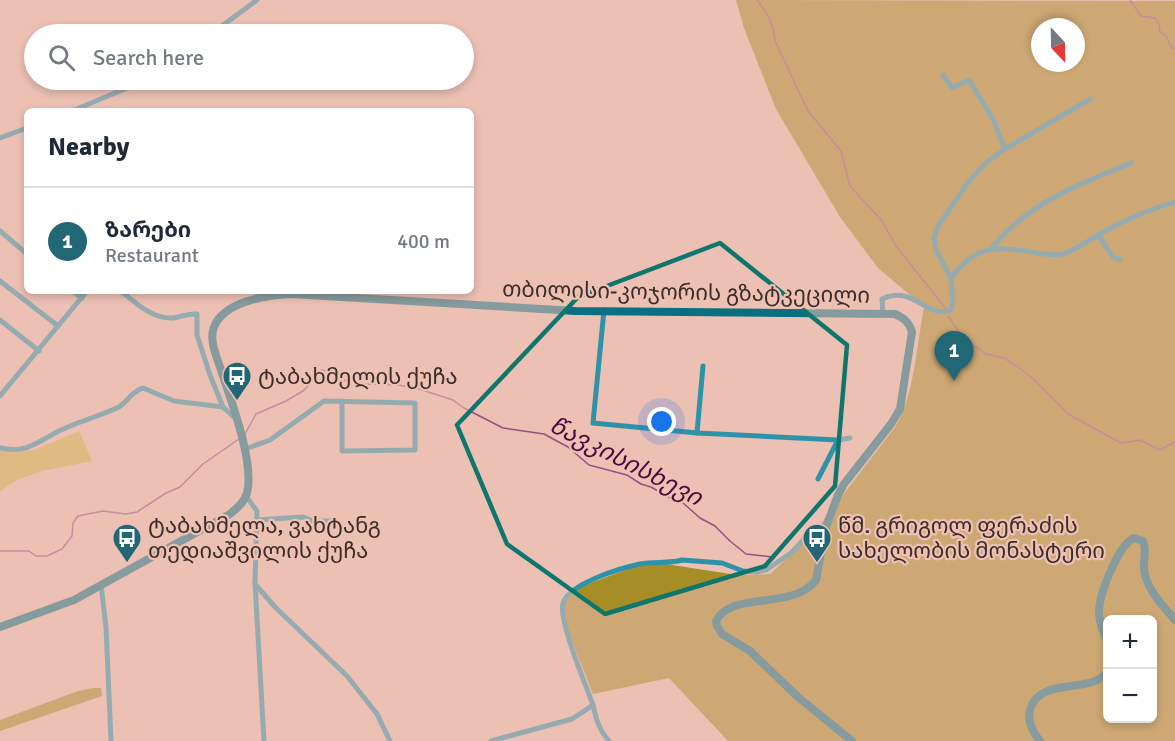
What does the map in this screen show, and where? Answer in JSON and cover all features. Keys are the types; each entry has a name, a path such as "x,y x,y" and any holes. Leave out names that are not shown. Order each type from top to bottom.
{"main road":[{"name":"თბილისი-კოჯორის გზატკეცილი","path":"246,496 248,476 243,441 212,335 214,327 224,314 252,299 269,295 291,294 575,311 883,314"},
{"path":"852,741 798,697 750,651 722,634 716,621 729,609 790,597 811,587 819,568 832,507 844,484 896,417 903,401 911,330 908,322 902,317 883,314"},
{"path":"0,627 74,600 230,514 239,507 246,496"},
{"path":"1103,631 1100,621 1100,602 1116,560 1124,545 1134,538 1143,541 1145,545 1144,567 1149,585 1175,620"},
{"path":"1040,741 1033,731 1029,718 1032,704 1037,698 1053,690 1099,680 1103,676"}],"street":[{"path":"225,24 257,0"},
{"path":"943,75 952,88 969,80 993,119 1005,149"},
{"path":"79,108 122,90"},
{"path":"883,314 882,299 892,295 912,297 923,306 935,311 951,310 953,301 951,278 936,250 934,238 938,226 969,181 988,161 1090,99"},
{"path":"0,138 24,129"},
{"path":"991,249 1004,233 1036,209 1076,184 1131,163"},
{"path":"951,278 970,258 991,249 998,247 1056,255 1066,253 1151,209 1175,202"},
{"path":"0,231 24,251"},
{"path":"1098,235 1113,257 1120,260"},
{"path":"0,291 2,283 58,326"},
{"path":"76,294 82,298"},
{"path":"0,396 85,294"},
{"path":"125,294 151,314 171,318 191,313 197,314 197,335 200,348 223,407 237,419"},
{"path":"604,310 593,423 697,433 838,440 850,438"},
{"path":"0,320 39,351"},
{"path":"697,433 703,366"},
{"path":"0,448 17,450 34,446 61,430 119,407 133,392 143,388 174,401 223,407"},
{"path":"243,441 270,440 324,401 342,401 415,403 415,450 342,451 342,401"},
{"path":"818,479 838,440"},
{"path":"246,496 256,511 255,583 264,741"},
{"path":"256,520 303,517 313,521 332,521"},
{"path":"609,741 601,731 563,613 563,602 577,587 638,564 658,561 722,563 743,571 766,570 791,553 805,538 826,527"},
{"path":"255,583 256,588 347,676 377,714 390,741"},
{"path":"101,585 106,627 111,741"},
{"path":"491,741 572,719 593,705"}],"highlighted area":[{"path":"720,243 847,345 835,486 765,566 605,614 507,544 457,425 578,297"}],"shaded area":[{"path":"736,0 1175,1 1175,741 728,741 669,678 593,694 568,631 564,613 565,602 577,588 639,565 659,563 737,575 770,574 813,534 895,427 907,401 924,307 878,268 840,217 776,109 744,28"},
{"path":"79,431 92,461 42,471 17,480 0,491 0,451 34,450"},
{"path":"101,688 102,696 0,731 0,720 78,691"}],"waterway":[{"path":"757,0 769,19 775,41 808,111 841,151 850,186 882,221 896,246 946,309"},
{"path":"1130,0 1141,16 1155,18 1160,32 1167,37 1171,47 1175,49"},
{"path":"948,316 964,339 986,354 1004,358 1017,366 1068,414 1121,443 1140,440 1160,450 1175,442"},
{"name":"წავკისისხევი","path":"245,434 256,414 303,391 309,385 314,373 322,370 337,375 342,380 416,388 453,400 503,428 544,434 568,447 589,465 627,475 641,484 682,502 700,518 715,526 746,554 773,557"},
{"name":"წავკისისხევი","path":"0,551 29,551 36,556 47,556 62,549 72,536 73,523 78,516 103,511 126,514 137,512 166,493 180,487 203,464 239,439"}],"place":[{"name":"ზარები","path":"954,381"},
{"name":"ტაბახმელის ქუჩა","path":"237,402"},
{"name":"ტაბახმელა, ვახტანგ თედიაშვილის ქუჩა","path":"127,564"},
{"name":"წმ. გრიგოლ ფერაძის სახელობის მონასტერი","path":"817,564"}]}
